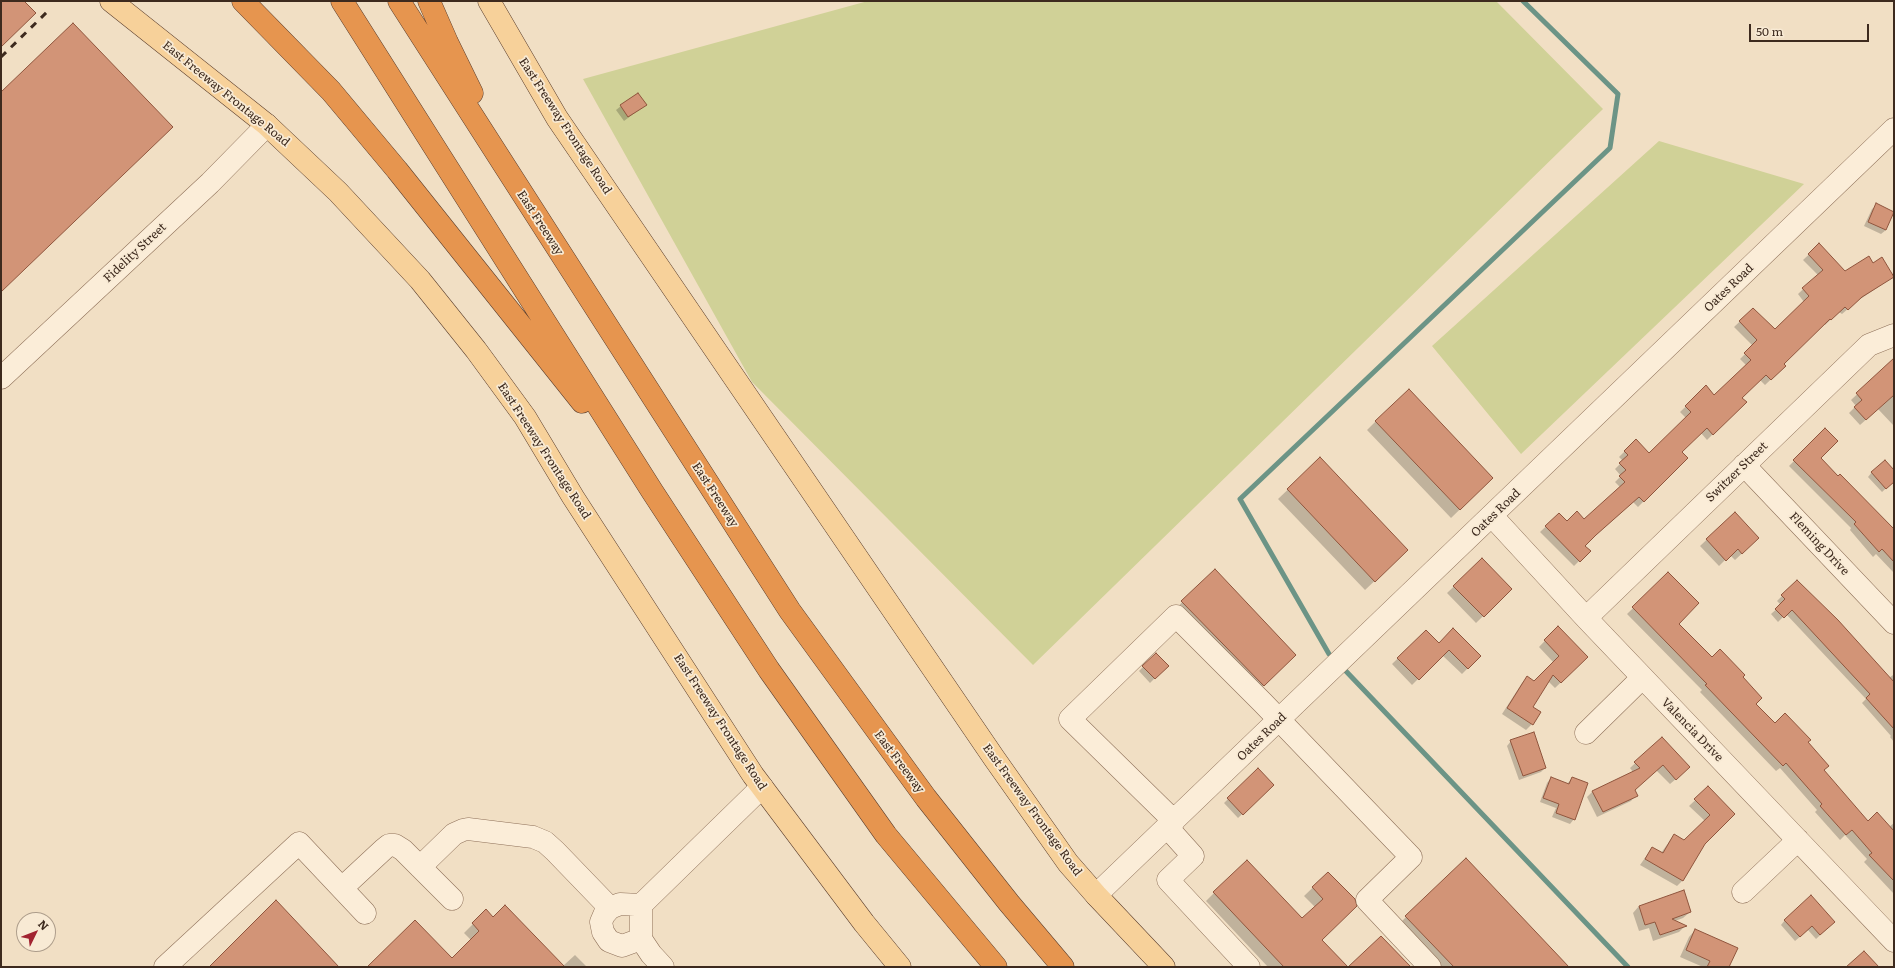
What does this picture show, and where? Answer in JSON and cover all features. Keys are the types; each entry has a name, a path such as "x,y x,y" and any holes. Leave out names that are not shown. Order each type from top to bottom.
{"highway":[{"path":"242,1 331,91 362,128 652,491"},
{"path":"342,1 652,491 769,670 886,835 976,967"},
{"name":"East Freeway","path":"399,1 759,564 803,629 926,798 1009,903 1061,963"},
{"path":"430,1 447,42 500,147 567,264"},
{"path":"886,835 996,967"}],"main road":[{"name":"East Freeway Frontage Road","path":"111,1 267,125 338,192 420,280 476,350 525,417 573,497 762,787 864,923 900,967"},
{"name":"East Freeway Frontage Road","path":"490,1 557,118 741,390 994,758 1068,863 1164,967"}],"street":[{"name":"Fidelity Street","path":"1,378 210,183 267,125"},
{"name":"Oates Road","path":"1096,895 1894,129"},
{"name":"Switzer Street","path":"1586,618 1869,345 1894,335"},
{"name":"Fleming Drive","path":"1744,465 1894,623"},
{"name":"Valencia Drive","path":"1492,516 1642,678 1894,941"},
{"path":"1249,967 1168,880 1192,856 1170,824 1070,719 1176,616 1280,720 1411,858 1367,900 1430,967"},
{"path":"1586,732 1642,678"},
{"path":"663,967 651,954 641,939 641,905 762,787"},
{"path":"420,867 454,834 463,830 468,829 533,837 545,842 610,908"},
{"path":"1743,892 1798,840"},
{"path":"165,967 299,843 365,913"},
{"path":"342,888 389,845 395,845 403,850 452,899"},
{"path":"641,905 620,904 610,908 604,915 601,922 603,932 608,941 622,946 641,939"}],"green space":[{"path":"868,1 1496,1 1603,109 1033,665 752,382 583,79"},
{"path":"1659,141 1804,184 1521,454 1432,346"}],"building":[{"path":"1,1 24,1 36,13 1,47"},
{"path":"73,23 173,127 1,292 1,92"},
{"path":"638,93 647,105 628,117 620,105"},
{"path":"1876,203 1894,212 1886,230 1868,222"},
{"path":"1819,243 1845,271 1869,256 1873,263 1882,257 1894,277 1862,297 1848,310 1845,307 1831,320 1830,319 1784,364 1786,366 1771,380 1766,375 1742,398 1747,402 1713,435 1707,428 1682,452 1688,458 1644,502 1639,497 1585,546 1591,551 1580,562 1545,526 1559,513 1567,521 1577,511 1584,519 1625,482 1619,476 1626,470 1619,463 1628,455 1624,451 1636,439 1649,453 1691,412 1685,406 1706,385 1714,395 1751,360 1744,353 1757,340 1739,321 1753,308 1775,329 1809,296 1802,288 1823,270 1808,254"},
{"path":"1894,358 1894,395 1866,420 1854,407 1862,400 1856,393"},
{"path":"1409,389 1493,478 1460,510 1375,421"},
{"path":"1825,428 1838,441 1821,458 1838,476 1840,474 1894,529 1894,562 1882,549 1879,552 1854,524 1856,522 1793,460"},
{"path":"1320,457 1408,550 1375,582 1287,489"},
{"path":"1885,460 1894,470 1894,482 1886,489 1871,472"},
{"path":"1735,512 1759,538 1742,554 1738,549 1726,561 1706,539"},
{"path":"1482,558 1512,589 1484,617 1453,586"},
{"path":"1215,569 1296,655 1264,686 1181,601"},
{"path":"1668,572 1699,603 1679,624 1712,657 1720,649 1745,675 1743,677 1762,698 1756,704 1775,723 1785,713 1811,740 1808,742 1829,766 1824,770 1868,821 1877,812 1894,831 1894,881 1869,855 1872,853 1852,830 1846,835 1820,806 1822,804 1786,763 1783,766 1705,685 1707,684 1632,607"},
{"path":"1797,580 1838,620 1894,682 1894,729 1866,698 1870,694 1792,610 1784,618 1775,609 1785,599 1781,595"},
{"path":"1558,626 1588,657 1561,683 1553,675 1533,707 1541,712 1533,725 1507,708 1527,676 1534,681 1559,656 1544,640"},
{"path":"1453,628 1481,656 1468,669 1449,650 1419,680 1397,658 1426,630 1439,643"},
{"path":"1156,653 1169,666 1155,679 1142,666"},
{"path":"1534,732 1546,768 1523,776 1510,740"},
{"path":"1662,737 1690,767 1676,780 1663,765 1635,790 1638,796 1603,812 1592,791 1640,768 1634,762"},
{"path":"1258,768 1274,785 1243,815 1227,798"},
{"path":"1551,777 1569,784 1572,777 1588,783 1575,820 1556,813 1559,804 1543,798"},
{"path":"1708,786 1735,814 1705,844 1683,881 1645,859 1652,847 1663,853 1674,834 1684,840 1710,815 1694,799"},
{"path":"1466,858 1569,967 1454,967 1405,916"},
{"path":"1247,860 1302,918 1323,899 1312,887 1328,872 1355,899 1357,906 1322,940 1348,967 1284,967 1213,892"},
{"path":"1684,890 1691,912 1672,919 1687,926 1660,935 1655,922 1645,925 1639,906"},
{"path":"1811,895 1835,922 1820,935 1812,926 1800,937 1784,920"},
{"path":"276,900 339,967 209,967"},
{"path":"505,905 565,967 367,967 415,920 452,958 479,931 472,923 486,909 493,917"},
{"path":"1695,929 1738,948 1729,967 1707,967 1710,961 1686,950"},
{"path":"1381,936 1411,967 1348,967"},
{"path":"1864,951 1879,967 1846,967"}],"waterway":[{"path":"1335,660 1329,654 1240,499 1610,148 1618,94 1523,1"},
{"path":"1342,667 1628,967"}],"railway":[{"path":"1,57 47,12"}]}
